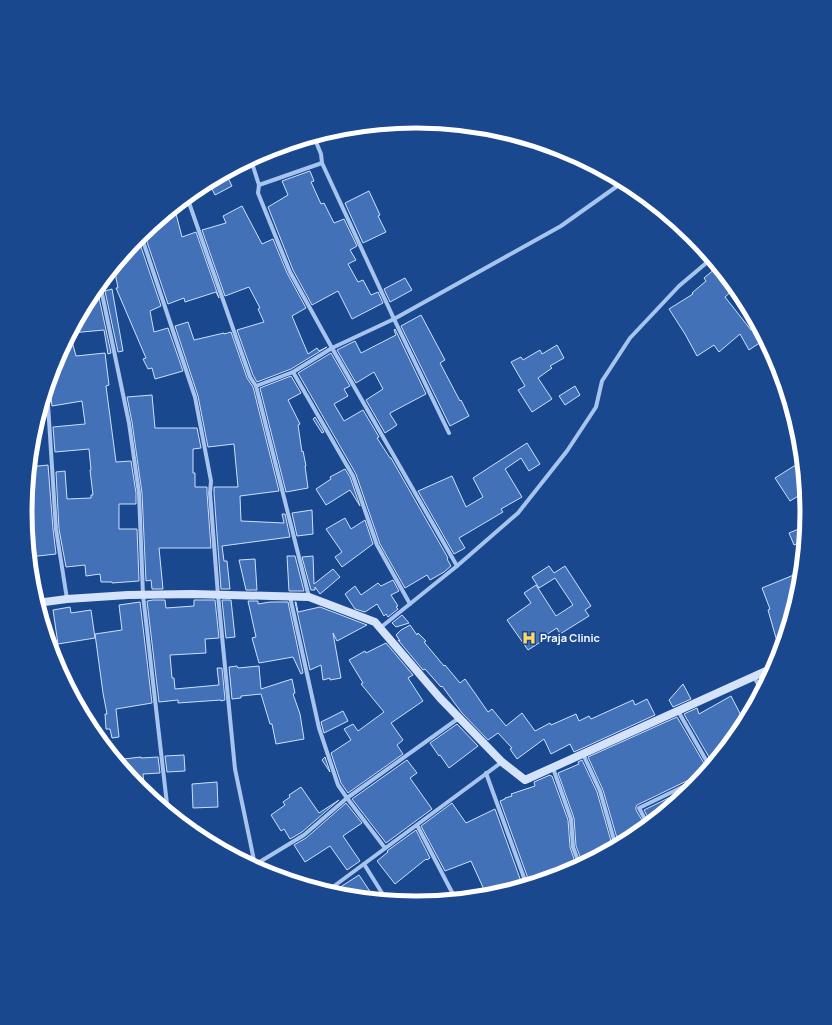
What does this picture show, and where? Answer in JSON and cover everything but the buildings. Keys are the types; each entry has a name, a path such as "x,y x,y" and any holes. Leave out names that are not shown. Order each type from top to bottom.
{"street":[{"path":"316,142 321,154 322,163 394,319 449,433"},
{"path":"259,186 322,163"},
{"path":"253,165 259,186 258,193 290,272 457,566"},
{"path":"256,386 293,372 332,348 394,319 561,226 618,186"},
{"path":"189,203 250,377 256,386 308,598"},
{"path":"143,242 195,397 211,481 210,492 218,595 235,769 253,860"},
{"path":"380,628 457,566 518,513 568,452 596,407 602,381 630,338 679,286 707,262"},
{"path":"102,292 129,423 139,493 143,595 167,804"},
{"path":"293,372 353,476 377,545 410,604"},
{"path":"48,403 56,529 67,599"},
{"path":"43,603 67,599 192,594 308,598 375,622 440,698 502,762 525,780 765,671"},
{"path":"290,597 319,728 338,785 385,848"},
{"path":"754,677 759,685"},
{"path":"678,711 707,763"},
{"path":"259,863 304,835 347,798 459,718"},
{"path":"582,754 600,791 614,841"},
{"path":"333,887 502,762"},
{"path":"553,768 571,819 573,847 578,860"},
{"path":"486,773 525,880"},
{"path":"645,820 639,808 688,784"},
{"path":"417,825 453,895"},
{"path":"364,864 383,895"}],"place":[{"name":"Praja Clinic","path":"529,638"}]}
